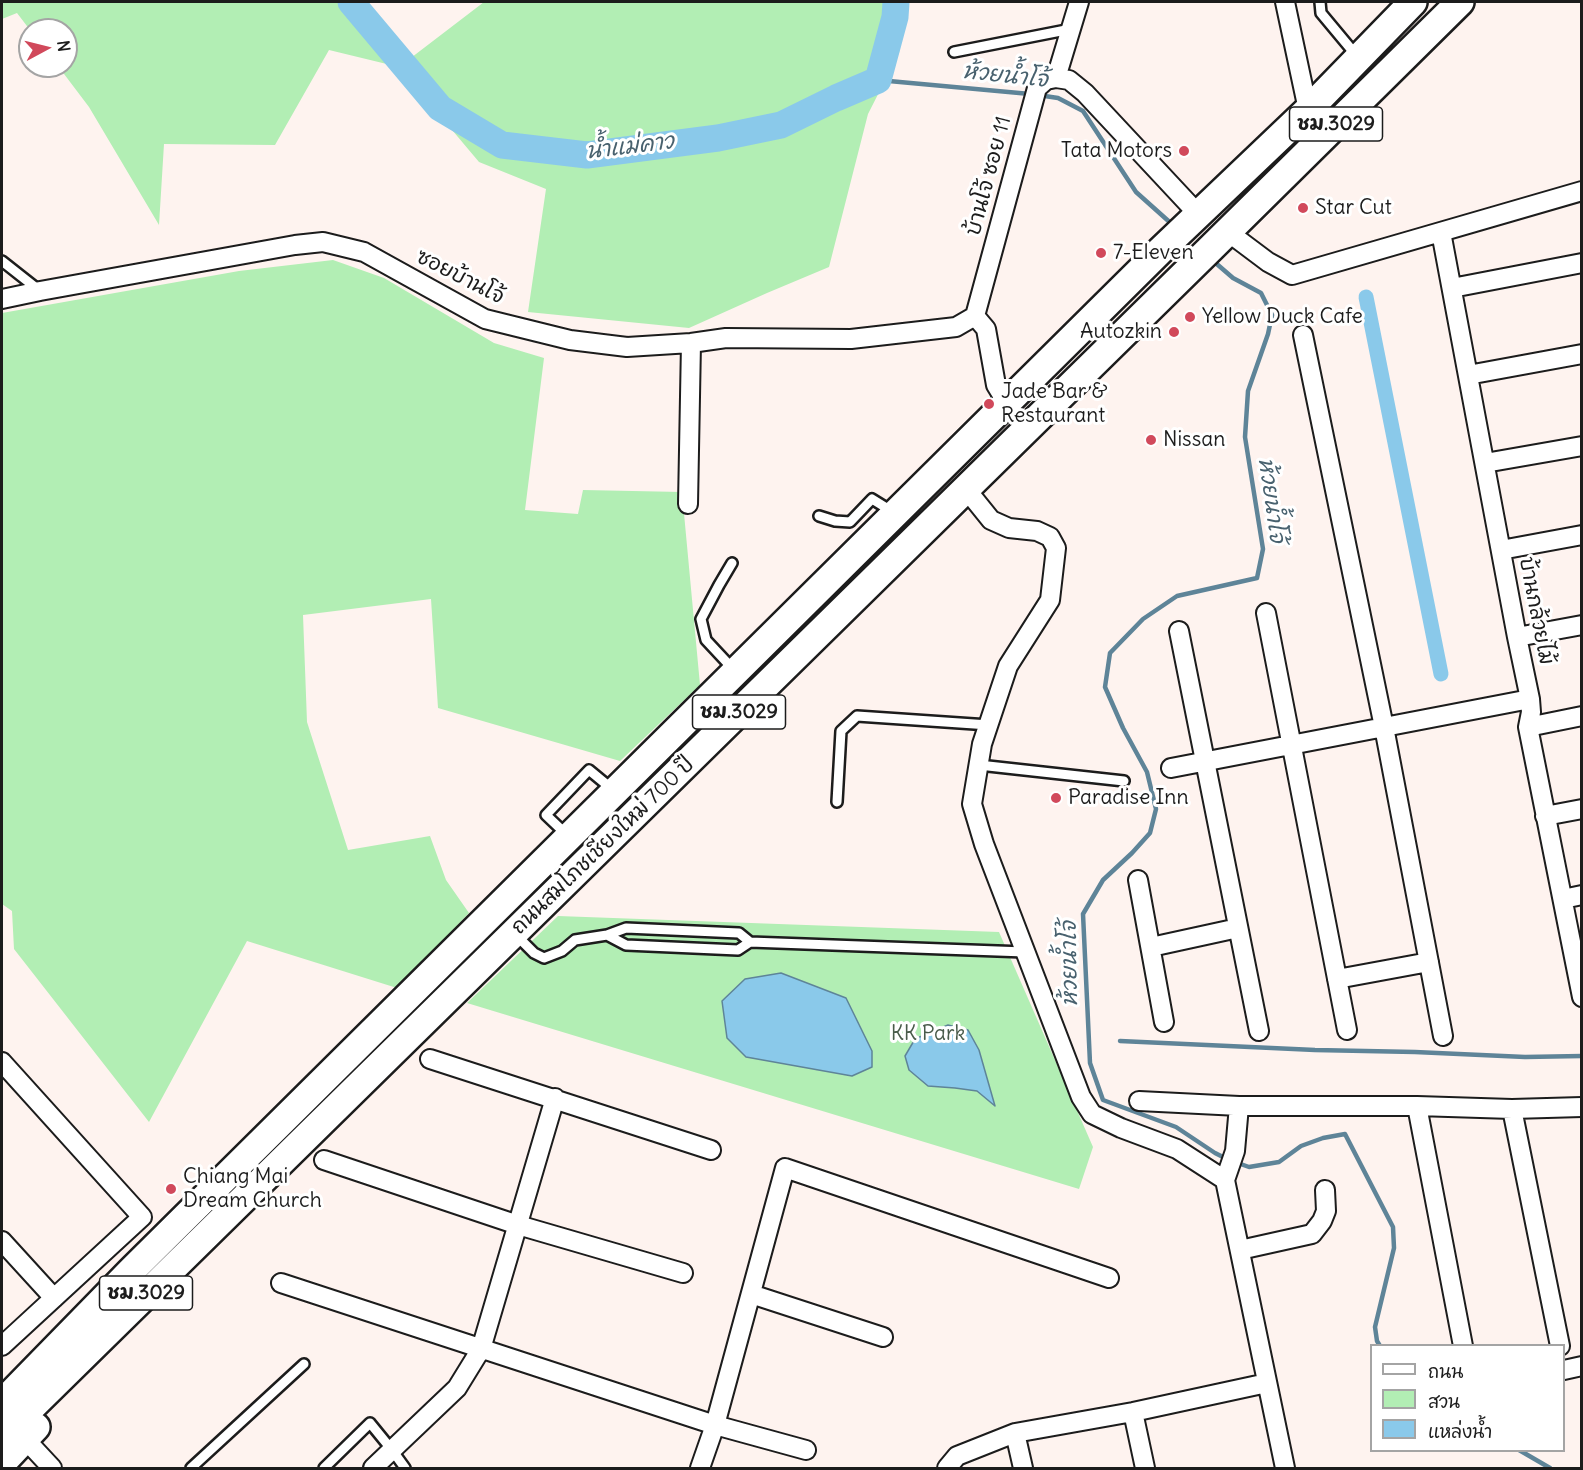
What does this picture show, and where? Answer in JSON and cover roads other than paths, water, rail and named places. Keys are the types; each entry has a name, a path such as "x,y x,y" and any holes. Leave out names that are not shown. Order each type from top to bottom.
{"main road":[{"name":"ถนนสมโภชเชียงใหม่ 700 ปี","path":"2,1403 131,1271 568,837 1161,250 1308,110 1413,2"},
{"name":"ถนนสมโภชเชียงใหม่ 700 ปี","path":"13,1438 151,1288 1460,2"},
{"name":"ชม.3029","path":"2,1378 67,1318 131,1271"},
{"name":"ชม.3029","path":"2,1463 13,1438"}],"street":[{"path":"1079,2 1056,78 1069,80 1085,93 1195,218"},
{"path":"1285,2 1308,110"},
{"name":"บ้านโจ้ ซอย 11","path":"975,316 1034,96 1046,80 1056,78"},
{"path":"1220,239 1292,275 1581,191"},
{"name":"บ้านกล้วยไม้","path":"1441,232 1530,699 1531,712 1528,728 1581,991"},
{"name":"ซอยบ้านโจ้","path":"2,299 295,245 323,242 364,252 485,319 570,340 627,347 691,343 726,338 851,339 956,327 975,316"},
{"path":"1452,288 1581,262"},
{"path":"975,316 986,329 996,385 1007,403"},
{"path":"1303,336 1384,727 1443,1036"},
{"path":"688,504 691,343"},
{"path":"1468,375 1581,354"},
{"path":"1485,464 1581,446"},
{"path":"966,489 991,520 1009,528 1037,531 1050,537 1056,548 1050,600 1008,666 982,744 972,804 984,844 1025,952 1081,1098 1092,1114 1120,1128 1178,1149 1227,1174"},
{"path":"1501,550 1581,535"},
{"path":"1266,613 1347,1030"},
{"path":"1517,637 1581,626"},
{"path":"1179,631 1258,1030"},
{"path":"1171,768 1530,699"},
{"path":"1528,728 1581,717"},
{"path":"1545,816 1581,809"},
{"path":"1138,880 1164,1022"},
{"path":"1563,899 1581,895"},
{"path":"1151,947 1238,928"},
{"path":"1337,979 1429,962"},
{"path":"430,1059 711,1150"},
{"path":"2,1062 142,1217 2,1346"},
{"path":"373,1468 457,1388 481,1349 555,1098"},
{"path":"1139,1101 1239,1106 1417,1106 1512,1109 1581,1107"},
{"path":"1239,1106 1235,1151 1227,1174 1240,1250 1285,1468"},
{"path":"1417,1106 1463,1344"},
{"path":"1512,1109 1560,1344"},
{"path":"324,1160 518,1225 682,1273"},
{"path":"700,1468 715,1425 785,1168 1109,1278"},
{"path":"1240,1250 1312,1234 1322,1221 1326,1210 1325,1190"},
{"path":"2,1241 54,1298"},
{"path":"281,1283 715,1425 806,1450"},
{"path":"751,1294 883,1337"},
{"path":"947,1468 957,1456 1015,1433 1133,1412 1268,1383"},
{"path":"1133,1412 1145,1468"},
{"path":"1015,1433 1023,1468"},
{"path":"13,1438 52,1468"}],"lane":[{"path":"1320,2 1321,13 1358,57"},
{"path":"954,52 1071,29"},
{"path":"2,261 40,291"},
{"path":"819,516 835,521 850,522 872,499 895,513"},
{"path":"732,563 701,619 706,640 736,671"},
{"path":"837,802 842,731 857,717 989,725"},
{"path":"979,765 1124,781"},
{"path":"514,933 534,953 544,958 562,951 575,940 607,935 626,928 739,933 750,942"},
{"path":"607,935 626,945 638,946 738,950 750,942 1025,952"},
{"path":"191,1468 304,1364"},
{"path":"324,1468 370,1423 405,1468"}],"water":[{"path":"781,973 846,998 872,1051 872,1067 852,1076 746,1057 727,1038 722,1001 745,979"},
{"path":"948,1025 968,1030 979,1050 995,1106 977,1091 928,1086 909,1070 905,1056 915,1039"}],"waterway":[{"name":"น้ำแม่คาว","path":"351,2 440,108 502,145 587,155 718,138 781,125 878,80 895,17 896,2"},
{"name":"ห้วยน้ำโจ้","path":"878,80 1030,94"},
{"name":"ห้วยน้ำโจ้","path":"1038,95 1058,98 1083,111 1136,192 1174,226"},
{"name":"ห้วยน้ำโจ้","path":"1211,259 1233,278 1261,293 1272,315 1268,334 1248,391 1245,437 1263,549 1257,578 1177,596 1143,619 1110,653 1105,687 1123,728 1147,772 1156,809 1150,833 1103,880 1083,914 1090,1063 1103,1100 1176,1127 1227,1159"},
{"path":"1366,297 1441,674"},
{"path":"1120,1041 1525,1057 1582,1056"},
{"name":"ห้วยน้ำโจ้","path":"1235,1162 1249,1167 1279,1162 1301,1146 1323,1138 1345,1134 1393,1227 1394,1248 1375,1327 1379,1344"},
{"name":"ห้วยน้ำโจ้","path":"1522,1452 1550,1468"}],"place":[{"name":"Tata Motors","path":"1184,151"},
{"name":"Star Cut","path":"1303,208"},
{"name":"7-Eleven","path":"1101,253"},
{"name":"Yellow Duck Cafe","path":"1190,317"},
{"name":"Autozkin","path":"1174,332"},
{"name":"Jade Bar & Restaurant","path":"989,404"},
{"name":"Nissan","path":"1151,440"},
{"name":"Paradise Inn","path":"1056,798"},
{"name":"Chiang Mai Dream Church","path":"171,1189"}],"park label":[{"name":"KK Park","path":"928,1034"}]}
